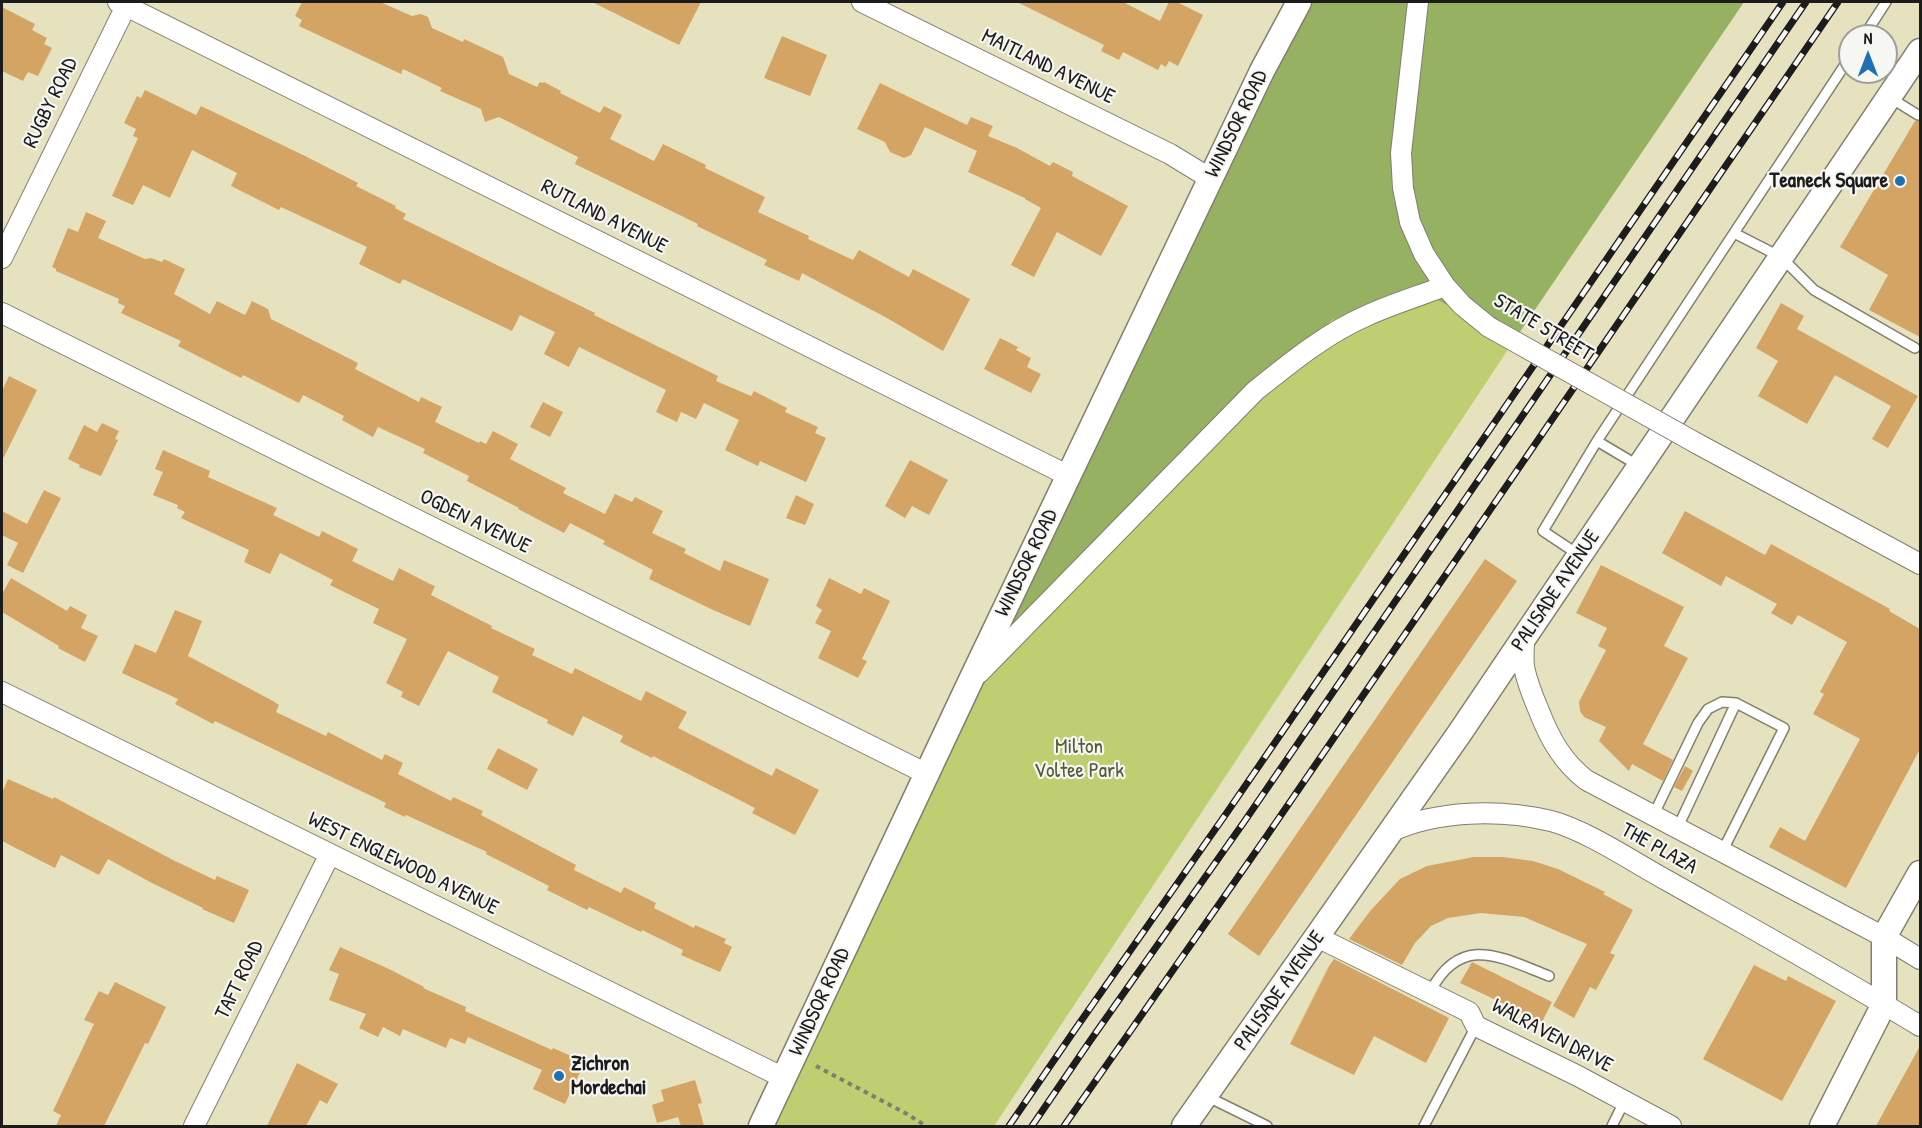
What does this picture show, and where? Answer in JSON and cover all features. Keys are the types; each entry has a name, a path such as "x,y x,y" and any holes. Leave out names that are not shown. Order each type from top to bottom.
{"street":[{"name":"MAITLAND AVENUE","path":"862,2 1170,154 1211,179"},
{"name":"WINDSOR ROAD","path":"761,1126 1262,71 1299,2"},
{"name":"STATE STREET","path":"1418,2 1401,153 1403,188 1410,222 1424,254 1444,286 1462,305 1489,327 1696,443 1920,564"},
{"name":"RUGBY ROAD","path":"2,258 124,3"},
{"name":"RUTLAND AVENUE","path":"124,3 1069,476"},
{"name":"PALISADE AVENUE","path":"1184,1126 1524,639 1920,51"},
{"path":"970,682 1255,391 1298,356 1338,330 1366,316 1444,286"},
{"name":"OGDEN AVENUE","path":"2,313 927,774"},
{"name":"THE PLAZA","path":"1524,639 1524,665 1530,689 1549,736 1565,761 1586,780 1884,937 1920,959"},
{"name":"WEST ENGLEWOOD AVENUE","path":"2,692 784,1078"},
{"name":"THE PLAZA","path":"1390,832 1409,823 1461,815 1499,815 1552,822 1584,834 1920,1026"},
{"name":"TAFT ROAD","path":"194,1126 330,854"},
{"path":"1822,1126 1884,1004 1884,937 1920,873"},
{"name":"WALRAVEN DRIVE","path":"1317,937 1469,1012 1476,1026 1578,1076 1671,1126"}],"lane":[{"path":"1872,24 1886,2"},
{"path":"1580,556 1543,531 1597,441 1838,75"},
{"path":"1889,97 1918,115"},
{"path":"1734,233 1782,257 1814,290 1915,348"},
{"path":"1597,441 1640,467"},
{"path":"1653,816 1698,723 1708,709 1722,702 1736,703 1784,728 1722,852"},
{"path":"1677,829 1736,703"},
{"path":"1430,992 1448,967 1470,955 1486,955 1508,960 1549,976"},
{"path":"1424,1126 1476,1026"},
{"path":"1206,1096 1267,1126"},
{"path":"1612,1126 1624,1102"}],"path":[{"path":"795,1055 926,1126"}],"green space":[{"path":"1299,2 1744,2 1513,342 1425,293 1332,320 970,682"},
{"name":"Milton Voltee Park","path":"1425,293 1513,342 994,1126 761,1126 970,682 1332,320"}],"building":[{"path":"302,2 380,2 412,16 421,14 428,17 432,28 463,42 464,39 503,57 509,74 537,87 540,82 544,82 561,91 560,93 600,113 604,106 622,115 610,139 654,161 663,144 706,165 705,168 765,197 758,212 809,236 808,239 853,260 859,250 909,277 913,269 970,299 943,351 802,273 799,281 764,265 767,260 575,164 578,157 499,117 485,122 481,109 440,91 442,88 403,69 401,74 299,26 302,20 295,16"},
{"path":"592,2 701,2 679,45"},
{"path":"1017,2 1123,2 1160,21 1169,2 1177,2 1203,15 1178,66 1169,61 1166,67 1161,64 1158,70 1123,52 1119,60 1101,51 1104,45"},
{"path":"2,7 35,24 32,30 47,38 44,44 52,48 38,76 28,72 23,81 2,71"},
{"path":"782,36 827,55 810,96 764,78"},
{"path":"880,83 967,125 971,117 993,126 988,136 1017,148 1050,166 1053,162 1073,172 1072,176 1128,206 1101,256 1057,232 1034,277 1011,265 1041,208 1025,198 968,172 977,151 925,127 911,155 904,158 890,152 885,142 857,129"},
{"path":"145,90 196,115 201,106 305,156 358,183 356,186 396,206 395,208 406,214 403,219 718,376 716,381 751,396 754,391 787,408 785,412 818,427 815,433 826,438 806,482 760,461 758,466 725,450 739,420 704,403 696,419 681,412 677,422 656,412 666,390 579,347 569,367 544,354 555,332 520,315 512,331 403,279 400,284 359,264 367,247 281,207 279,210 231,186 237,173 192,150 170,198 143,185 133,205 112,196 138,138 133,136 136,129 124,123 137,96 141,98"},
{"name":"Teaneck Square","path":"1915,121 1920,121 1920,337 1869,310 1888,275 1840,247"},
{"path":"86,212 106,221 98,238 145,259 151,258 162,262 164,259 185,269 174,294 210,314 217,301 245,315 252,301 268,309 271,319 358,363 355,369 419,402 421,397 442,407 435,422 479,443 480,441 486,444 493,431 518,444 510,459 566,488 563,493 605,514 615,494 632,502 635,497 663,511 652,533 686,549 684,553 720,571 724,560 769,579 750,626 649,579 653,570 603,544 605,541 570,523 564,533 518,509 467,481 469,476 423,453 425,449 378,427 373,437 342,420 344,416 303,395 299,403 243,375 241,378 178,346 181,341 121,313 125,306 118,303 119,299 56,271 52,267 68,228 78,232"},
{"path":"1781,303 1804,316 1797,329 1918,396 1888,448 1872,439 1891,406 1835,375 1807,424 1758,396 1778,361 1756,348"},
{"path":"1000,338 1018,347 1016,350 1031,358 1027,367 1041,374 1031,393 984,369"},
{"path":"9,376 37,390 2,461 2,391"},
{"path":"543,402 563,412 550,437 530,427"},
{"path":"102,423 119,431 115,439 118,440 101,476 79,467 80,465 68,459 84,425 97,432"},
{"path":"163,450 210,471 208,477 277,508 273,515 319,537 322,531 358,549 352,561 393,581 399,568 435,586 431,595 535,649 532,655 572,674 575,668 641,701 646,691 687,712 678,728 772,776 776,768 819,790 795,835 752,813 755,808 653,756 652,758 620,742 623,736 583,716 573,736 547,723 548,720 492,692 499,677 448,651 419,706 401,697 403,692 386,683 407,639 373,623 379,609 330,585 333,580 280,553 270,574 244,562 249,550 181,518 185,512 177,508 178,505 153,495 163,472 155,469"},
{"path":"910,460 948,480 929,515 912,506 905,518 885,506"},
{"path":"44,490 61,498 23,573 7,565 18,543 2,535 2,511 27,524"},
{"path":"796,495 814,504 805,525 786,518"},
{"path":"1685,511 1765,555 1771,544 1890,609 1889,611 1920,629 1920,749 1846,888 1769,847 1780,827 1805,841 1860,739 1813,714 1824,694 1820,692 1847,642 1798,615 1792,625 1771,613 1777,604 1726,576 1721,586 1662,553"},
{"path":"1485,559 1517,581 1259,956 1228,934"},
{"path":"1601,565 1684,607 1664,646 1688,658 1643,744 1673,760 1663,781 1632,764 1629,771 1599,741 1606,727 1584,717 1580,711 1579,702 1606,650 1598,646 1607,628 1576,613"},
{"path":"11,578 67,611 70,606 87,615 81,628 98,636 85,662 58,648 59,646 2,612 2,594"},
{"path":"829,578 861,594 864,588 890,601 862,659 867,661 858,678 818,658 831,631 815,623 822,610 816,606"},
{"path":"175,610 202,621 188,656 273,701 279,705 276,712 326,736 328,732 382,760 385,754 403,763 398,774 451,801 453,797 483,811 481,815 576,865 574,870 621,893 624,887 656,903 654,908 694,928 695,925 726,939 724,943 732,947 720,972 681,955 683,950 642,930 641,932 589,907 587,910 547,890 549,886 486,854 487,852 384,807 386,803 215,721 213,724 175,704 178,699 122,673 135,644 156,653"},
{"path":"498,748 538,769 527,790 487,769"},
{"path":"1685,766 1693,771 1682,791 1674,787"},
{"path":"8,779 53,799 54,797 215,880 217,876 249,890 234,923 202,909 108,859 99,875 61,855 55,868 2,841 2,793"},
{"path":"1474,857 1503,857 1533,861 1558,869 1605,892 1603,894 1633,910 1610,953 1615,955 1596,990 1590,987 1574,1018 1553,1006 1587,944 1524,917 1481,913 1448,918 1431,926 1415,943 1402,965 1349,939 1371,910 1400,879 1427,866"},
{"path":"340,947 466,1007 465,1011 552,1050 553,1048 585,1062 565,1104 533,1089 542,1070 468,1037 465,1044 450,1038 446,1048 403,1029 400,1036 383,1027 378,1037 359,1028 366,1014 329,1000 339,974 329,970"},
{"path":"1334,959 1449,1018 1426,1063 1374,1036 1354,1075 1290,1044"},
{"path":"1472,962 1552,1002 1542,1022 1460,983"},
{"path":"1754,965 1786,981 1788,976 1836,1001 1782,1101 1703,1059"},
{"path":"115,982 166,1007 148,1044 145,1043 104,1126 56,1126 61,1115 53,1111 94,1024 84,1020 99,991 108,995"},
{"path":"1920,1046 1920,1126 1876,1126"},
{"path":"297,1063 338,1084 327,1104 320,1100 306,1126 267,1126"},
{"path":"695,1080 702,1103 698,1104 704,1126 681,1126 678,1117 657,1123 652,1105 664,1101 661,1090"}],"railway":[{"path":"1009,1126 1783,2"},
{"path":"1032,1126 1244,822 1806,2"},
{"path":"1064,1126 1266,837 1838,2"}],"place":[{"name":"Teaneck Square","path":"1900,181"},
{"name":"Zichron Mordechai","path":"559,1076"}]}
